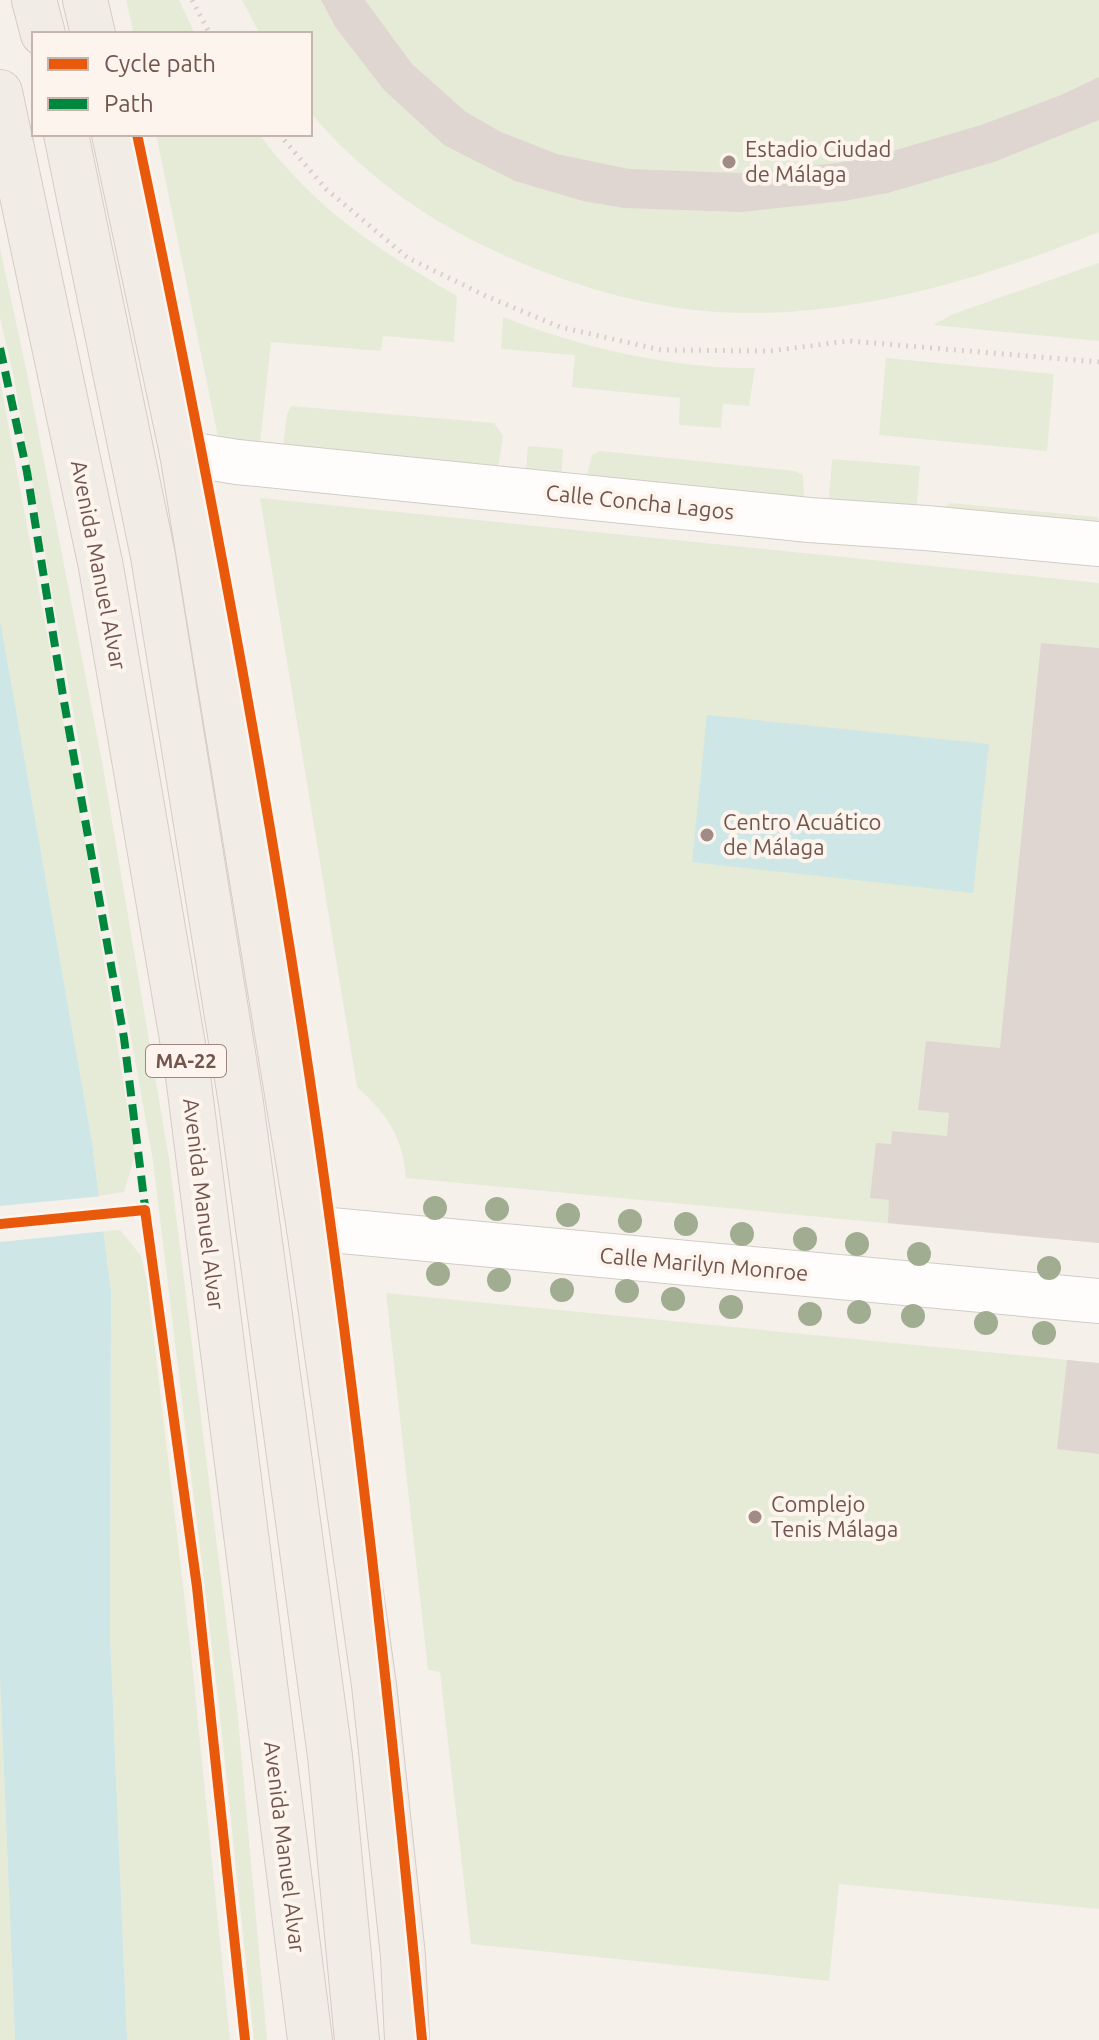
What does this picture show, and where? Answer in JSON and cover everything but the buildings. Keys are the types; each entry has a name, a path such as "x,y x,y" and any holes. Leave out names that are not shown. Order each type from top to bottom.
{"main road":[{"path":"34,0 42,32"},
{"path":"85,0 93,32"},
{"name":"Avenida Manuel Alvar","path":"0,92 101,567 187,1068 310,2040"},
{"name":"MA-22","path":"66,136 153,556 241,1103 330,1756 357,2040"},
{"path":"114,136 182,453 309,1228 374,1685 403,1956 407,2040"}],"street":[{"name":"Calle Concha Lagos","path":"182,453 237,462 809,520 1099,544"},
{"name":"Calle Marilyn Monroe","path":"309,1228 1099,1301"}],"path":[{"path":"192,0 209,32"},
{"path":"281,136 326,189 408,258 560,327 661,350 770,351 849,341 1099,362"}],"green space":[{"path":"126,0 179,0 194,32 134,32"},
{"name":"Estadio Ciudad de Málaga","path":"242,0 1099,0 1099,232 969,278 833,308 787,312 710,312 616,295 526,265 445,225 396,192 350,155 312,114 312,32 259,32"},
{"path":"156,136 261,136 302,184 349,226 457,296 454,342 383,336 381,351 271,342 260,443 218,437"},
{"path":"0,248 103,767 169,1159 237,1707 267,2040 254,2040 219,1706 153,1161 13,373 0,318"},
{"path":"1099,263 1099,341 933,325 953,314"},
{"path":"503,317 564,338 627,354 691,364 755,368 749,406 723,404 721,428 679,425 680,398 572,387 575,355 501,349"},
{"path":"886,358 1054,374 1047,451 879,435"},
{"path":"0,380 81,818 135,1156 124,1192 99,1196 0,619"},
{"path":"291,406 494,423 503,436 497,474 283,446"},
{"path":"528,446 563,449 561,480 525,477"},
{"path":"600,451 795,471 803,475 804,498 591,484 587,475 592,455"},
{"path":"832,459 920,466 916,517 828,509"},
{"name":"Centro Acuático de Málaga","path":"260,498 1099,583 1099,1243 406,1178 401,1150 392,1127 357,1087"},
{"path":"951,503 1098,517 1099,533 942,515 944,507"},
{"path":"120,1230 141,1256 147,1281 191,1653 230,2040 127,2040 110,1633 111,1292 103,1231"},
{"name":"Complejo Tenis Málaga","path":"386,1293 1099,1363 1099,1909 839,1884 829,1981 471,1944 440,1672 428,1670"},
{"path":"0,1677 15,2040 0,2040"}],"water":[{"path":"0,619 92,1142 111,1292 110,1633 127,2040 15,2040 0,1677"},
{"path":"707,715 989,744 973,893 692,862"}],"pier":[{"path":"103,1196 107,1231 0,1242 0,1206"}],"marked path":[{"path":"0,348 27,472 124,1038 146,1215"}],"cycle path":[{"path":"137,136 236,633 299,1009 334,1248 362,1474 422,2040"},
{"path":"0,1224 145,1210 197,1587 245,2040"}],"place":[{"name":"Estadio Ciudad de Málaga","path":"729,162"},
{"name":"Centro Acuático de Málaga","path":"707,835"},
{"name":"Complejo Tenis Málaga","path":"755,1517"}]}
